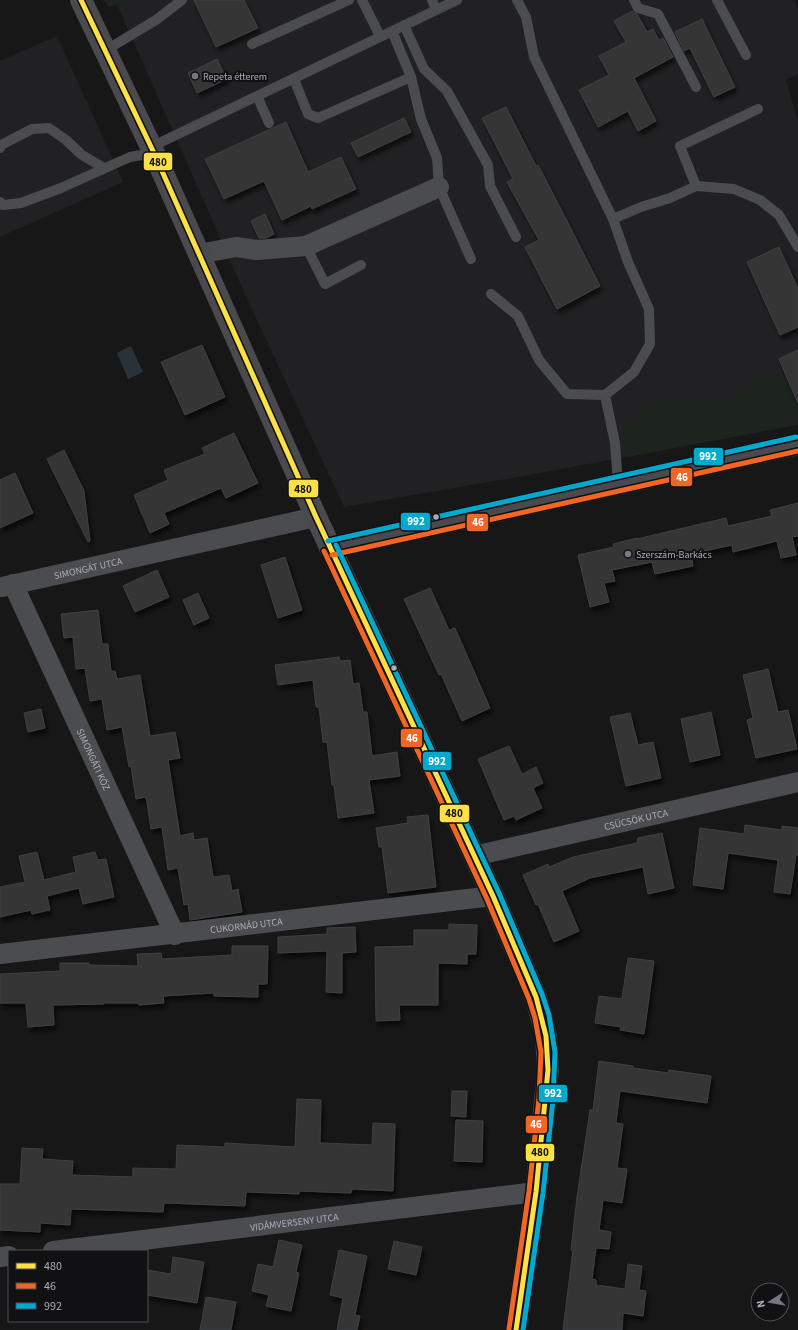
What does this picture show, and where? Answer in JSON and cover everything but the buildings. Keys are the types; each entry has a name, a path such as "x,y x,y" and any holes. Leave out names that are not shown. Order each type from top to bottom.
{"main road":[{"path":"81,0 153,150 330,548 493,896 536,997 546,1036 548,1070 536,1192 516,1330"},
{"path":"330,548 798,444"}],"street":[{"path":"199,254 236,247 257,250 306,246 438,187"},
{"name":"SIMONGÁT UTCA","path":"7,585 316,517"},
{"name":"SIMONGÁTI KÖZ","path":"7,585 175,935"},
{"name":"CSÜCSÖK UTCA","path":"474,856 798,782"},
{"name":"CUKORNÁD UTCA","path":"0,954 175,935 493,896"},
{"name":"VIDÁMVERSENY UTCA","path":"61,1250 536,1192"}],"lane":[{"path":"106,50 156,20 182,0"},
{"path":"252,44 349,0"},
{"path":"362,0 380,36"},
{"path":"0,202 3,205 20,203 61,188 130,157 153,150 257,96 380,36 392,32 434,5 457,0"},
{"path":"491,294 518,316 538,360 567,394 605,395 634,372 650,344 650,309 628,262 613,219 534,57 526,17 517,0"},
{"path":"634,0 638,8 658,14 696,87"},
{"path":"717,0 746,55"},
{"path":"404,25 424,69 447,91 488,164 490,186 516,237"},
{"path":"392,32 411,77 420,119 437,158 438,187 471,259"},
{"path":"294,78 308,114 318,118 411,77"},
{"path":"257,96 269,123"},
{"path":"696,186 680,146 758,110"},
{"path":"0,148 1,145 32,129 48,128 66,140 82,155 104,168"},
{"path":"613,219 641,207 670,198 696,186 734,189 760,200 779,216 798,247"},
{"path":"306,246 325,284 361,265"},
{"path":"605,395 615,443 618,484"}],"shaded area":[{"path":"104,0 132,0 108,7"},
{"path":"115,0 794,0 798,8 798,74 786,80 798,121 798,425 529,475 344,507 244,292"},
{"path":"57,36 123,182 0,237 0,61"},
{"path":"131,346 143,372 128,379 117,353"},
{"path":"768,371 798,383 798,413 795,425 628,457 621,431 647,403 731,397"}],"transit line":[{"name":"480","path":"81,0 154,153 316,517 493,896 536,997 546,1036 548,1070 536,1192 516,1330"},
{"name":"992","path":"328,541 796,437"},
{"name":"46","path":"332,555 798,451"},
{"name":"992","path":"336,545 499,893 542,994 549,1015 555,1052 553,1100 543,1193 523,1330"},
{"name":"46","path":"324,551 487,899 529,999 535,1018 541,1052 539,1098 529,1191 509,1329"}],"place":[{"name":"Repeta étterem","path":"195,76"},
{"name":"Szerszám-Barkács","path":"628,554"}]}
